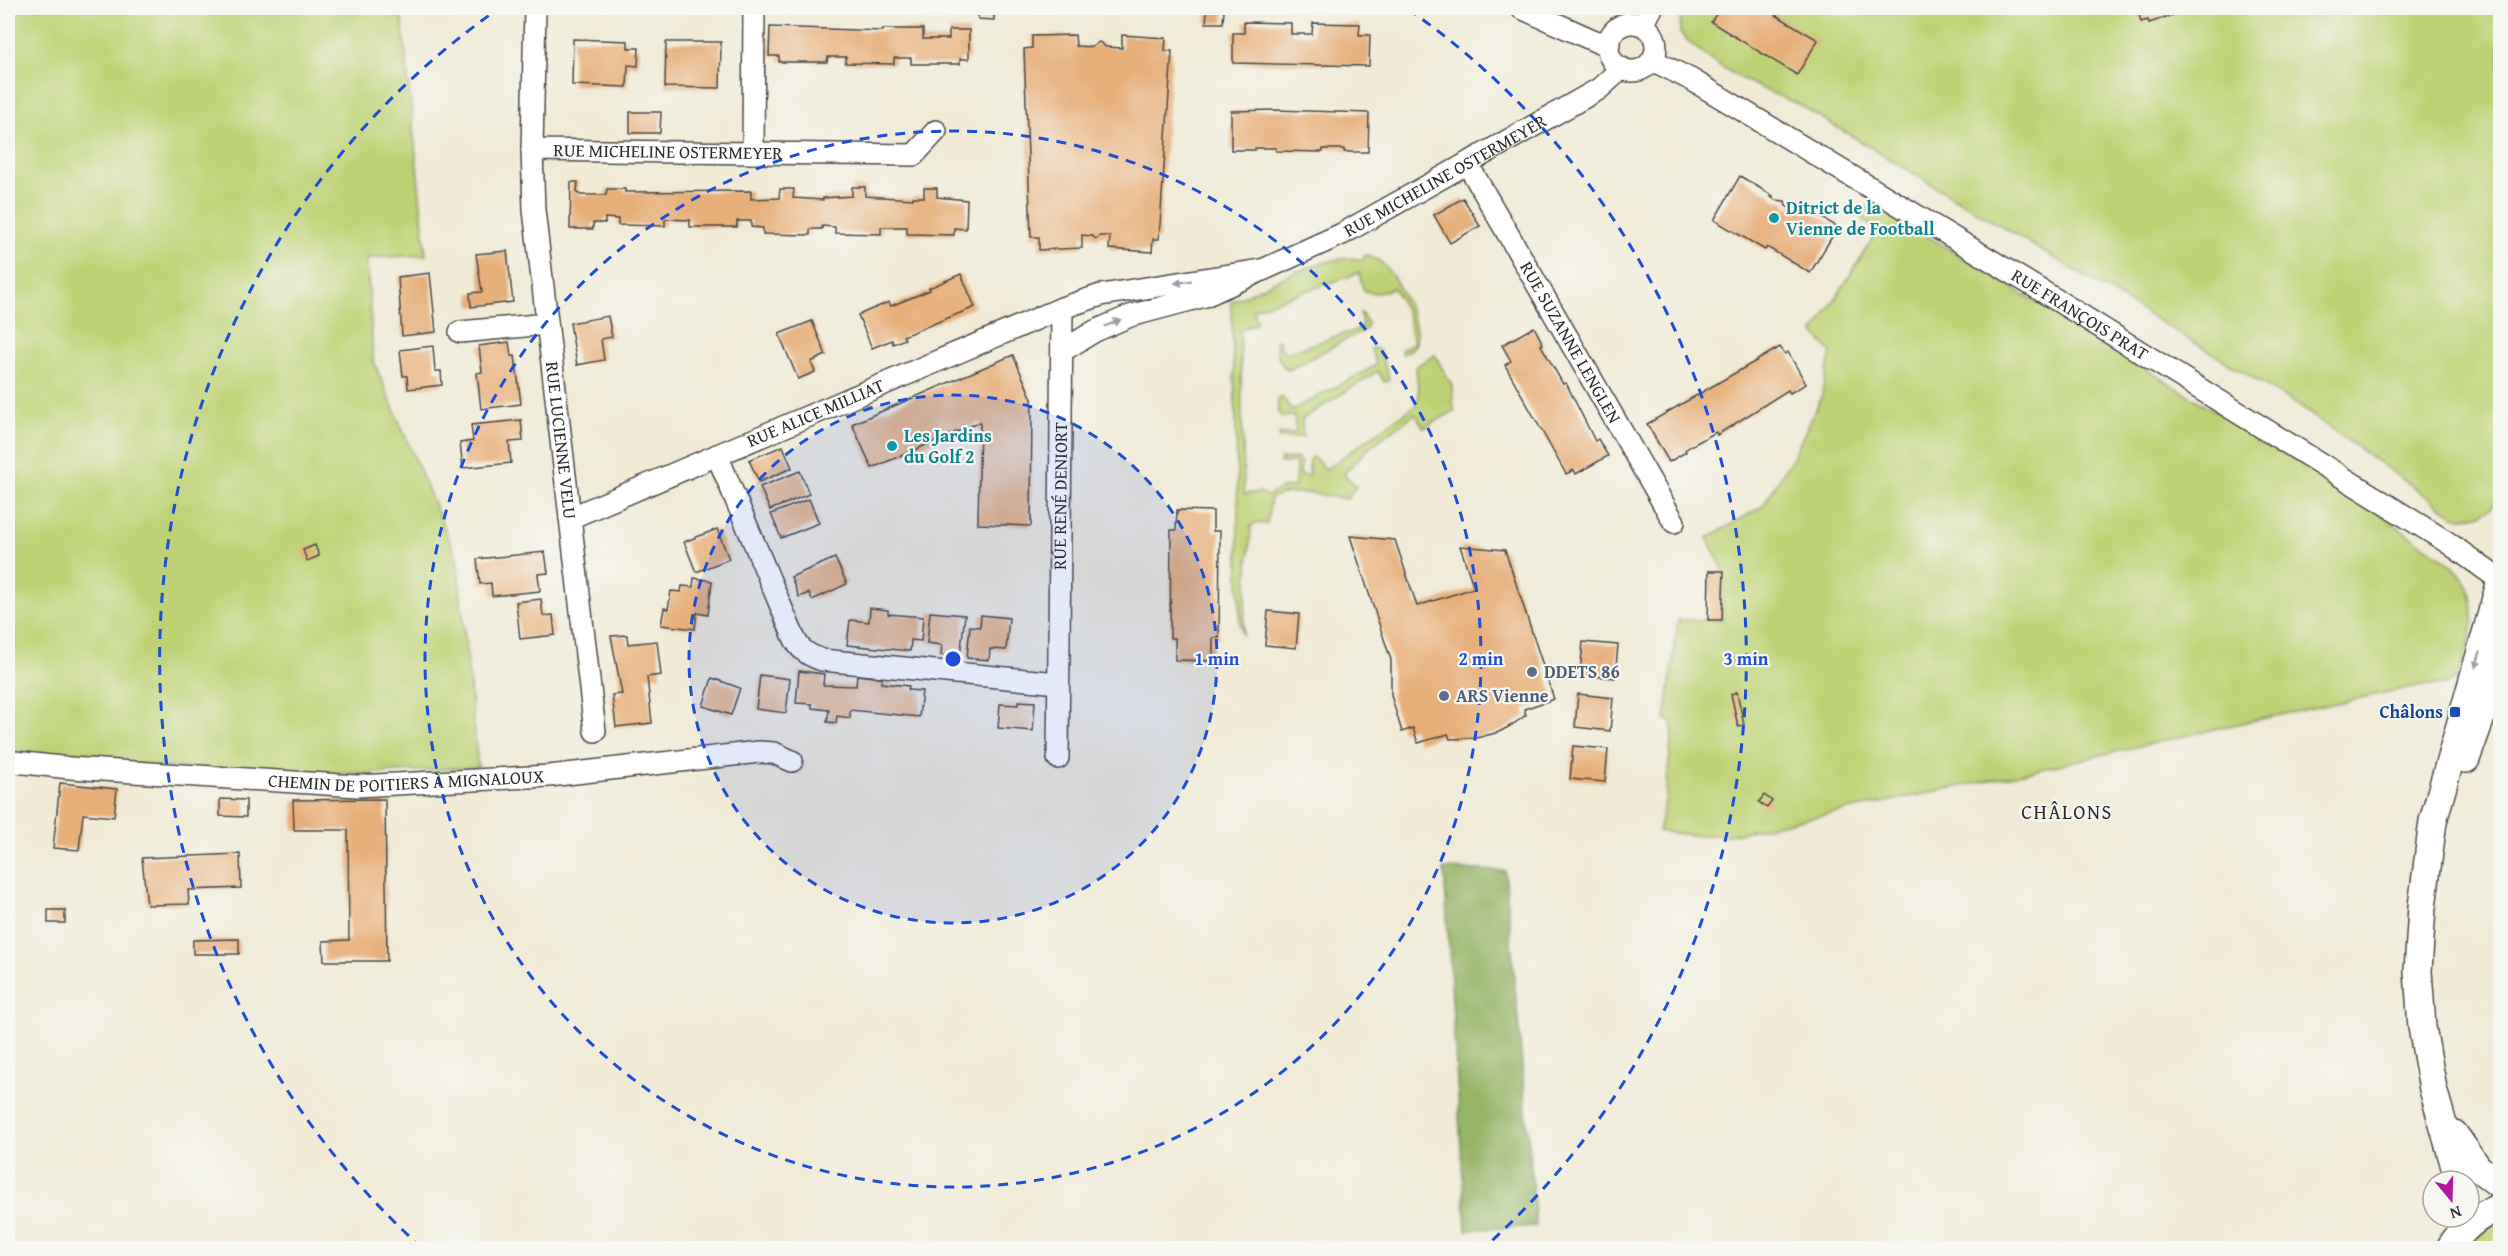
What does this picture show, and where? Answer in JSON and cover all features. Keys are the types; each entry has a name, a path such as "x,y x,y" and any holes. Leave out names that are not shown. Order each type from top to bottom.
{"street":[{"name":"RUE MICHELINE OSTERMEYER","path":"535,8 532,150 914,155 936,131"},
{"path":"753,153 754,8"},
{"path":"1521,8 1594,41 1609,44"},
{"path":"1648,16 1656,45 1652,60 1642,69 1622,68 1611,58 1609,44 1611,36 1621,26 1636,23 1648,16"},
{"name":"RUE FRANÇOIS PRAT","path":"1652,60 1692,80 2055,299 2447,542 2500,582"},
{"name":"RUE MICHELINE OSTERMEYER","path":"1062,351 1095,331 1130,316 1205,296 1342,234 1599,89 1622,68"},
{"name":"RUE LUCIENNE VELU","path":"532,150 534,210 595,732"},
{"name":"RUE SUZANNE LENGLEN","path":"1467,163 1674,522"},
{"name":"RUE MICHELINE OSTERMEYER","path":"1062,308 1101,295 1261,270"},
{"name":"RUE RENÉ DENIORT","path":"1058,758 1062,308"},
{"name":"RUE ALICE MILLIAT","path":"570,518 1062,308"},
{"path":"460,332 547,324"},
{"path":"717,455 797,645 808,655 822,660 1058,683"},
{"path":"2456,1169 2433,1089 2422,1027 2418,971 2422,907 2433,821 2500,582"},
{"path":"2428,861 2500,665"},
{"name":"CHEMIN DE POITIERS À MIGNALOUX","path":"15,762 70,768 357,786 549,776 759,752 774,753 792,760"},
{"path":"2433,1089 2460,1146 2478,1168 2500,1185"},
{"path":"2455,1236 2476,1219 2500,1207"}],"green space":[{"path":"8,8 401,8 426,255 367,258 373,360 457,558 478,767 381,773 305,774 8,759"},
{"path":"1681,8 2500,8 2500,495 2496,502 2482,514 2456,517 2293,402 1800,105 1752,84 1721,66 1680,33"},
{"path":"1868,206 1888,213 1914,228 2310,469 2450,563 2460,574 2469,591 2473,616 2469,644 2455,680 2444,685 2422,685 1729,835 1690,835 1658,831 1665,803 1673,722 1665,720 1678,620 1722,620 1724,571 1707,538 1763,506 1795,453 1821,398 1831,352 1814,333 1878,230 1862,220"},
{"path":"1365,255 1382,263 1400,289 1415,324 1417,334 1415,344 1402,354 1401,350 1414,343 1408,316 1394,288 1378,293 1364,291 1359,273 1253,309 1257,323 1240,330 1244,494 1261,492 1267,496 1282,488 1295,487 1296,463 1280,463 1281,459 1298,458 1301,463 1300,475 1309,476 1309,459 1313,457 1326,469 1416,405 1419,397 1416,369 1418,365 1435,355 1452,386 1454,411 1424,428 1415,414 1371,446 1344,474 1356,486 1347,499 1298,493 1271,498 1267,524 1255,523 1251,526 1243,636 1240,621 1231,302 1278,279 1315,265 1349,258 1363,260"},
{"path":"1360,312 1368,323 1366,329 1289,370 1282,365 1277,349 1278,339 1281,348 1286,353 1362,328"},
{"path":"1373,347 1379,350 1388,381 1384,382 1378,371 1302,419 1303,437 1279,438 1279,434 1296,433 1294,416 1282,417 1278,413 1278,398 1283,398 1292,410 1375,366 1371,349"},
{"path":"1444,869 1505,871 1536,1226 1466,1230"},
{"path":"2500,1221 2500,1248 2465,1248 2477,1235"}],"building":[{"path":"979,8 994,8 994,20 978,19"},
{"path":"1720,8 1764,8 1818,40 1797,75 1711,22"},
{"path":"2145,8 2171,8 2173,15 2149,23 2148,20 2141,22 2139,14 2146,12"},
{"path":"1207,10 1224,10 1223,23 1206,23"},
{"path":"1244,22 1291,23 1291,34 1312,34 1313,23 1360,24 1359,35 1370,35 1369,66 1233,63 1233,33 1244,33"},
{"path":"770,27 883,31 883,29 923,29 923,39 949,39 949,30 969,30 969,59 960,59 960,64 911,64 911,58 894,58 894,64 845,63 846,57 828,57 827,62 779,62 779,56 769,56"},
{"path":"1075,35 1076,46 1092,47 1099,42 1106,47 1122,48 1122,35 1166,38 1165,51 1172,51 1159,239 1153,239 1152,252 1109,249 1110,236 1100,236 1096,239 1082,235 1082,248 1039,250 1039,237 1031,237 1024,49 1032,48 1032,36"},
{"path":"573,39 628,41 628,48 639,48 638,66 628,65 627,87 572,85"},
{"path":"666,42 721,42 720,88 665,87"},
{"path":"1231,111 1369,113 1368,152 1344,152 1344,149 1323,149 1323,152 1276,151 1276,148 1231,150"},
{"path":"630,112 661,112 660,133 630,133"},
{"name":"Ditrict de la Vienne de Football","path":"1740,176 1773,196 1771,197 1775,200 1785,201 1786,206 1790,208 1794,202 1838,227 1810,273 1767,247 1765,250 1714,220"},
{"path":"571,182 578,182 577,193 581,195 606,195 607,189 625,189 625,192 751,191 751,199 779,198 780,189 794,189 793,198 823,200 823,198 852,196 852,187 865,187 865,196 913,199 913,197 924,197 924,188 937,188 937,197 967,200 966,229 954,228 954,235 907,234 907,227 881,227 881,234 835,233 835,227 822,226 822,229 810,229 810,235 763,234 763,228 751,227 751,221 737,221 737,227 690,227 690,220 665,219 665,226 618,225 618,219 605,218 605,223 593,223 593,229 570,229"},
{"path":"1463,198 1480,226 1450,243 1434,215"},
{"path":"507,251 513,302 471,307 470,293 482,292 476,254"},
{"path":"430,273 436,332 402,336 398,277"},
{"path":"961,274 975,307 903,336 905,339 893,344 892,340 872,348 858,315 889,302 891,306"},
{"path":"608,316 612,337 601,339 604,360 577,365 570,323"},
{"path":"812,321 826,355 811,362 815,372 798,379 779,334"},
{"path":"1534,327 1543,344 1541,345 1563,384 1566,383 1595,441 1598,439 1608,456 1576,474 1574,470 1566,474 1505,365 1511,361 1502,345"},
{"path":"509,342 511,356 515,356 521,404 481,409 477,373 482,372 479,346"},
{"path":"433,346 435,371 441,371 442,385 408,389 407,376 403,376 400,350"},
{"path":"1780,347 1785,354 1788,352 1806,384 1790,393 1788,390 1717,435 1716,432 1691,446 1685,450 1686,452 1669,462 1647,424"},
{"name":"Les Jardins du Golf 2","path":"1013,355 1032,399 1031,526 978,524 980,422 872,468 852,424"},
{"path":"521,420 523,441 509,442 511,463 463,468 460,443 473,441 471,425"},
{"path":"783,446 792,468 759,482 749,460"},
{"path":"800,471 809,494 770,510 760,487"},
{"path":"809,499 819,523 781,538 771,514"},
{"path":"1177,510 1213,511 1213,531 1220,531 1219,638 1213,638 1213,661 1175,660 1175,638 1170,638 1171,530 1176,530"},
{"path":"717,529 729,559 696,572 684,542"},
{"path":"1350,536 1395,540 1417,606 1474,588 1460,546 1505,550 1554,699 1524,709 1526,715 1512,725 1499,732 1477,738 1450,739 1448,734 1418,743 1413,728 1402,732 1391,695 1391,660"},
{"path":"315,545 319,556 307,561 303,550"},
{"path":"545,552 548,573 538,574 540,591 492,596 491,583 480,584 477,559"},
{"path":"835,558 847,584 812,600 809,593 799,597 791,577"},
{"path":"1709,571 1724,571 1722,620 1708,620"},
{"path":"694,578 712,581 708,615 697,613 695,629 661,625 664,608 668,609 671,591 681,592 682,586 693,587"},
{"path":"541,599 543,616 553,615 555,635 520,639 516,602"},
{"path":"870,608 888,610 888,614 923,617 921,641 911,640 910,651 847,645 850,620 869,622"},
{"path":"1268,611 1299,614 1296,648 1265,645"},
{"path":"930,612 965,615 960,657 941,655 942,645 927,643"},
{"path":"981,615 1009,618 1006,650 990,649 989,660 967,658 970,626 980,627"},
{"path":"627,635 628,644 657,641 661,675 647,677 652,723 616,727 612,695 622,694 611,636"},
{"path":"1583,642 1618,645 1615,678 1580,675"},
{"path":"799,671 824,674 823,685 856,686 857,675 882,678 881,683 909,686 908,690 922,691 919,717 850,710 850,718 837,716 836,723 827,722 829,710 812,708 812,704 796,703"},
{"path":"760,675 790,679 786,713 756,709"},
{"path":"712,678 740,688 731,715 703,706"},
{"path":"1737,692 1744,725 1738,726 1731,694"},
{"path":"1578,694 1613,698 1610,731 1575,727"},
{"path":"1018,701 1035,702 1033,731 998,728 1000,704 1018,705"},
{"path":"1573,746 1608,749 1605,782 1570,779"},
{"path":"60,783 117,789 114,817 83,814 79,850 53,848"},
{"path":"1764,795 1772,801 1767,808 1759,802"},
{"path":"220,799 246,800 246,817 220,816"},
{"path":"385,799 387,961 324,961 323,941 349,940 348,830 294,830 293,800"},
{"path":"240,854 241,888 188,890 189,904 147,905 142,858"},
{"path":"48,910 65,910 65,923 48,923"},
{"path":"239,939 239,954 193,954 193,940"}],"place":[{"name":"Ditrict de la Vienne de Football","path":"1774,218"},
{"name":"Les Jardins du Golf 2","path":"892,446"},
{"name":"DDETS 86","path":"1532,672"},
{"name":"ARS Vienne","path":"1444,696"},
{"name":"Châlons","path":"2455,712"}],"district":[{"name":"CHÂLONS","path":"2067,812"}]}
